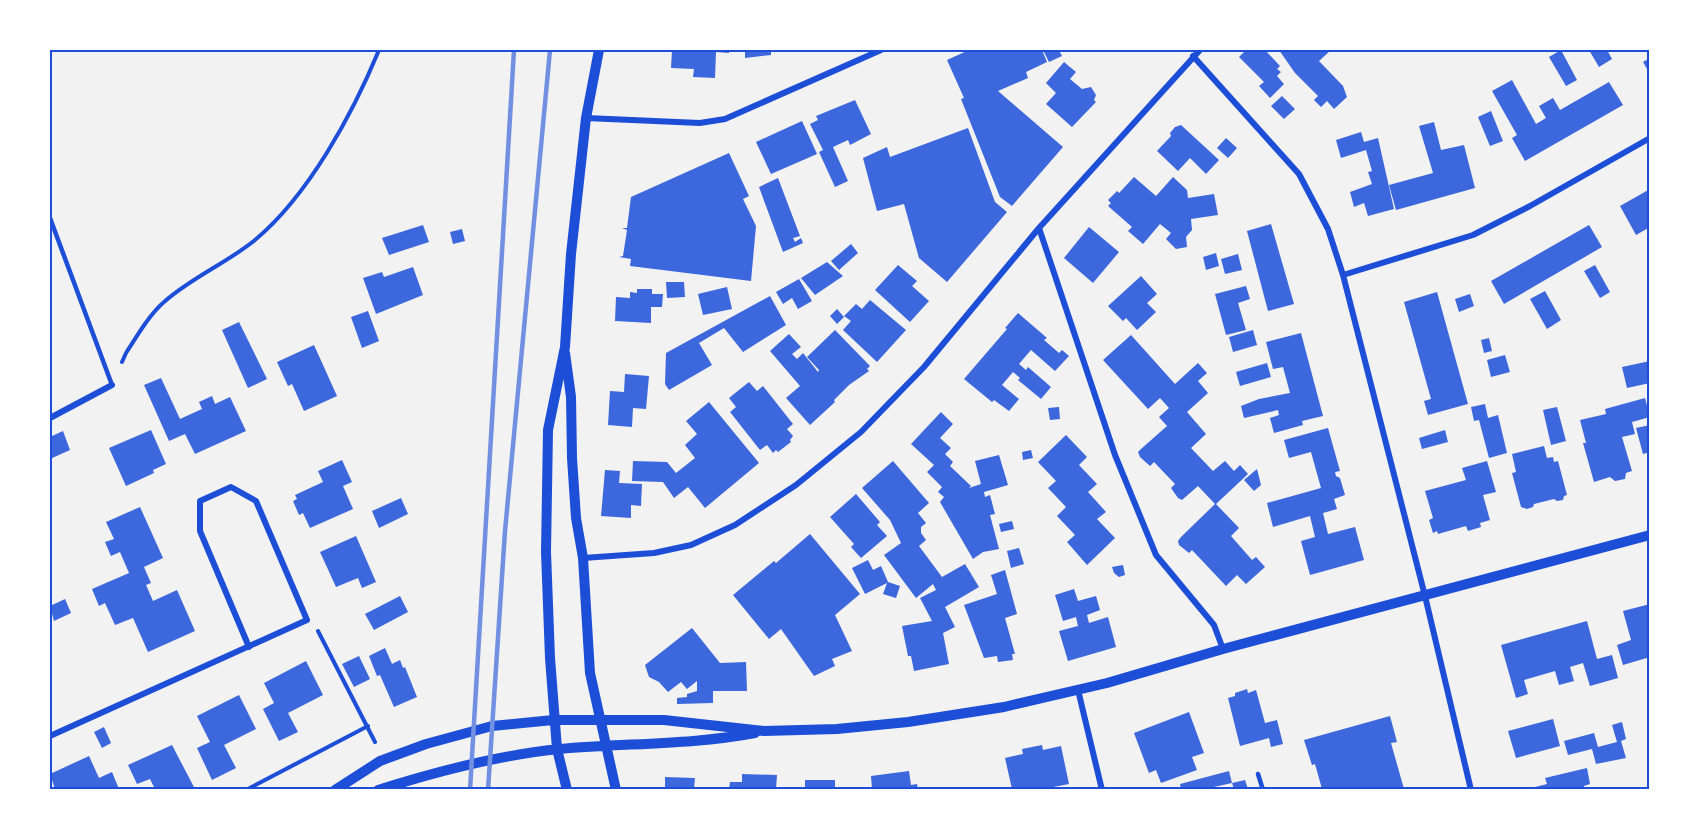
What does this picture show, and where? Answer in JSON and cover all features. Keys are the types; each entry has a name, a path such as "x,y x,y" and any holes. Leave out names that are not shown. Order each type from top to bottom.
{"street":[{"path":"567,789 557,749 553,720 546,562 548,430 565,347 571,254 585,118 599,50"},
{"path":"585,118 700,123 725,119 881,50"},
{"path":"583,558 654,553 691,545 735,525 796,485 861,432 924,367 1039,228 1200,50"},
{"path":"1193,56 1299,174 1328,229 1343,275 1425,596 1471,789"},
{"path":"1343,275 1473,235 1530,206 1650,138"},
{"path":"1039,228 1115,455 1156,555 1214,625 1223,649"},
{"path":"565,347 571,397 576,518 583,558 590,674 616,789"},
{"path":"50,418 112,385"},
{"path":"50,736 307,620 256,501 231,487 200,501 200,531 249,646"},
{"path":"335,789 380,761 426,744 492,726 553,720 664,720 764,731 837,729 908,722 1004,707 1078,690 1650,535"},
{"path":"1078,690 1102,789"},
{"path":"378,789 472,762 557,749 680,742 735,737 764,731"}],"lane":[{"path":"50,218 112,385"},
{"path":"1258,774 1263,789"}],"path":[{"path":"112,385 126,353 162,303 191,280 241,250 278,218 300,191 338,134 364,86 379,50"},
{"path":"307,620 316,628 376,744"},
{"path":"246,789 368,726"}],"building":[{"path":"672,50 729,50 729,53 716,52 715,78 693,77 694,69 671,68"},
{"path":"745,50 771,50 771,55 745,58"},
{"path":"969,50 1042,50 1047,62 1026,72 1028,78 998,91 1063,147 1012,206 1000,197 961,99 964,98 947,60"},
{"path":"1043,50 1059,50 1062,56 1049,62"},
{"path":"1246,50 1265,50 1280,66 1277,69 1281,72 1277,76 1284,84 1270,98 1259,86 1264,82 1239,57"},
{"path":"1279,50 1331,50 1319,61 1343,86 1347,97 1334,109 1327,101 1321,107 1314,100 1318,96 1295,73"},
{"path":"1561,50 1577,80 1566,86 1549,57"},
{"path":"1589,50 1607,50 1612,59 1599,67"},
{"path":"1650,58 1650,74 1643,62"},
{"path":"1064,62 1076,72 1070,79 1082,89 1091,87 1096,95 1094,100 1096,102 1072,127 1046,104 1056,93 1046,83"},
{"path":"1512,80 1536,124 1546,118 1539,106 1553,98 1560,110 1609,82 1623,105 1525,161 1512,138 1517,135 1492,91"},
{"path":"1282,96 1295,109 1284,119 1271,106"},
{"path":"855,100 871,134 850,145 848,140 833,147 848,181 835,187 819,152 823,150 810,124 818,120 816,116"},
{"path":"1491,111 1503,141 1490,146 1478,117"},
{"path":"802,121 817,154 771,174 756,142"},
{"path":"1434,122 1441,150 1464,145 1475,188 1396,210 1389,185 1433,173 1419,126"},
{"path":"1181,125 1219,160 1206,174 1190,158 1178,171 1157,151 1171,136 1170,133 1175,127"},
{"path":"968,128 995,202 1007,212 947,282 919,258 904,204 877,211 863,158 887,147 890,157"},
{"path":"1361,132 1364,142 1378,138 1394,209 1368,216 1364,203 1354,207 1350,192 1372,184 1368,172 1372,171 1366,150 1341,158 1336,140"},
{"path":"1226,138 1237,148 1228,158 1217,148"},
{"path":"729,153 749,196 743,199 756,226 751,281 630,266 631,259 619,257 623,256 627,230 622,228 627,228 631,197"},
{"path":"1134,177 1156,196 1173,177 1187,190 1188,198 1214,194 1218,215 1191,219 1192,230 1186,237 1187,247 1176,249 1166,239 1171,233 1160,224 1143,244 1128,231 1132,227 1108,206 1111,203 1108,200 1117,191 1119,193"},
{"path":"778,178 800,236 793,238 795,242 801,238 803,243 783,252 759,187"},
{"path":"1650,189 1650,227 1636,235 1620,206"},
{"path":"1271,224 1294,304 1268,311 1247,231"},
{"path":"423,225 429,242 389,255 382,238"},
{"path":"1589,225 1602,247 1504,304 1491,281"},
{"path":"1089,227 1119,252 1093,283 1064,258"},
{"path":"462,229 465,241 453,244 450,232"},
{"path":"851,244 858,253 839,270 831,261"},
{"path":"1216,253 1219,266 1206,270 1203,257"},
{"path":"1238,254 1242,270 1225,274 1221,259"},
{"path":"827,262 843,276 815,295 801,278"},
{"path":"898,265 917,281 912,286 929,301 910,322 875,290"},
{"path":"1595,265 1610,292 1600,298 1584,271"},
{"path":"413,267 423,295 376,314 363,278 382,272 384,277"},
{"path":"1141,276 1157,294 1147,303 1156,312 1137,330 1126,318 1123,321 1108,306"},
{"path":"799,279 812,301 798,309 792,298 783,304 776,292"},
{"path":"666,282 684,282 685,297 667,298"},
{"path":"1246,286 1250,299 1238,303 1246,330 1226,335 1215,294"},
{"path":"727,287 732,309 703,315 698,294"},
{"path":"637,289 652,289 652,294 663,294 662,307 651,307 651,323 615,321 616,297 630,298 630,292 637,293"},
{"path":"1545,291 1561,320 1547,329 1530,299"},
{"path":"1437,292 1468,404 1428,415 1424,401 1431,399 1404,302"},
{"path":"1470,294 1474,306 1459,312 1455,299"},
{"path":"770,296 786,325 743,352 724,328 699,343 712,365 669,390 665,384 666,353"},
{"path":"870,300 906,330 877,362 843,330 851,321 844,316 856,304 862,309"},
{"path":"837,309 844,317 837,324 830,316"},
{"path":"368,311 379,341 362,348 351,317"},
{"path":"1018,313 1047,338 1044,340 1059,353 1062,350 1069,356 1055,371 1031,350 1019,364 1026,370 1028,367 1051,387 1041,399 1018,380 1020,378 1013,372 1002,385 1019,399 1009,411 994,400 992,402 964,379"},
{"path":"239,322 267,379 248,388 222,330"},
{"path":"835,330 870,366 867,369 869,371 849,385 834,400 835,402 810,425 786,398 800,386 770,351 789,334 801,347 792,354 797,359 803,353 818,372 819,370 807,357"},
{"path":"1253,330 1257,345 1233,352 1229,337"},
{"path":"1301,333 1323,416 1302,421 1303,425 1274,433 1270,418 1279,415 1278,410 1244,418 1241,406 1259,399 1290,393 1283,367 1273,369 1266,342"},
{"path":"1131,335 1175,384 1198,363 1207,373 1198,381 1208,393 1187,412 1206,434 1191,448 1213,471 1225,461 1234,471 1240,465 1248,474 1216,504 1239,528 1231,536 1252,560 1256,557 1265,567 1246,584 1237,575 1226,586 1192,550 1189,553 1179,545 1178,541 1181,537 1215,504 1198,486 1182,500 1178,498 1171,488 1175,484 1154,462 1150,466 1140,457 1138,452 1167,426 1159,417 1169,408 1160,398 1148,409 1103,360"},
{"path":"1489,338 1492,351 1484,353 1481,340"},
{"path":"314,345 337,396 304,411 292,384 288,386 277,362"},
{"path":"1505,355 1510,372 1491,377 1487,360"},
{"path":"1650,361 1650,383 1627,388 1622,367"},
{"path":"1267,363 1271,377 1240,386 1236,372"},
{"path":"625,374 649,376 646,409 633,408 632,427 608,425 610,391 624,392"},
{"path":"161,378 180,419 202,409 199,402 212,396 215,404 230,397 246,431 195,454 185,434 169,441 144,385"},
{"path":"749,382 757,391 763,386 793,424 787,429 793,436 791,442 778,452 776,450 773,453 767,445 760,450 730,412 736,407 729,398"},
{"path":"1645,398 1650,417 1632,422 1635,434 1622,437 1632,471 1626,473 1625,479 1615,481 1610,477 1594,482 1583,443 1586,443 1580,420 1606,414 1605,409"},
{"path":"709,402 759,463 705,508 688,487 674,498 663,482 632,481 633,461 667,462 676,473 695,458 685,445 697,434 686,421"},
{"path":"1485,404 1488,418 1498,415 1507,453 1489,458 1479,420 1474,421 1471,407"},
{"path":"1059,407 1060,419 1050,420 1048,408"},
{"path":"1557,407 1566,441 1551,445 1543,410"},
{"path":"941,412 953,424 940,438 951,448 945,454 953,462 950,466 971,486 969,488 981,484 975,461 999,455 1008,485 984,492 985,497 990,495 995,514 990,515 999,549 983,552 973,559 940,502 944,497 938,492 942,487 927,472 934,465 911,444"},
{"path":"1650,425 1650,452 1643,454 1636,428"},
{"path":"1328,428 1340,471 1335,472 1336,476 1340,478 1345,495 1334,499 1337,509 1323,513 1328,534 1355,527 1364,560 1310,575 1301,541 1315,537 1310,516 1273,527 1267,503 1321,488 1311,452 1289,458 1284,440"},
{"path":"151,430 166,464 153,470 154,473 126,486 109,448"},
{"path":"1445,430 1448,442 1422,449 1419,438"},
{"path":"63,431 70,450 50,459 50,437"},
{"path":"1066,435 1087,457 1079,465 1097,484 1088,492 1106,512 1097,519 1115,538 1087,565 1067,542 1075,535 1057,516 1066,507 1048,488 1056,481 1038,462"},
{"path":"1544,446 1547,458 1553,457 1554,462 1558,461 1567,495 1563,500 1554,499 1534,504 1533,507 1527,509 1521,507 1512,473 1516,472 1512,454"},
{"path":"1031,450 1033,458 1023,460 1022,452"},
{"path":"342,460 352,482 343,486 353,509 310,528 303,513 299,515 293,501 297,499 295,495 323,482 318,471"},
{"path":"893,461 929,503 918,513 926,523 921,527 921,533 926,540 919,546 942,577 965,564 979,587 945,607 955,627 943,633 949,664 914,671 911,656 908,656 902,626 932,621 920,598 936,590 933,584 916,598 884,555 901,543 890,520 862,488"},
{"path":"1487,461 1496,492 1483,495 1490,520 1480,523 1481,527 1468,531 1466,526 1438,534 1437,531 1433,533 1429,520 1433,518 1425,491 1466,480 1462,468"},
{"path":"1257,469 1261,485 1254,491 1244,480"},
{"path":"605,470 620,471 619,483 642,484 641,506 631,505 631,518 601,516"},
{"path":"856,494 880,522 877,525 887,536 861,558 851,547 854,544 830,517"},
{"path":"401,498 408,514 379,528 372,511"},
{"path":"140,507 163,558 144,567 151,583 146,585 153,601 177,590 195,631 148,652 133,618 115,625 105,603 99,606 92,589 129,573 120,552 111,556 105,542 114,539 106,522"},
{"path":"1012,521 1014,529 1001,532 999,524"},
{"path":"810,534 860,594 835,615 852,651 832,659 835,666 814,676 781,629 769,639 733,595"},
{"path":"356,536 376,582 362,588 358,578 336,587 320,552"},
{"path":"1019,548 1024,564 1011,568 1007,551"},
{"path":"868,560 873,570 881,566 888,582 900,586 896,598 883,594 887,583 865,594 852,568"},
{"path":"1123,565 1125,575 1119,577 1114,573 1112,567"},
{"path":"1005,570 1017,614 1005,618 1015,654 1012,654 1013,660 998,662 997,656 984,658 964,605 997,594 991,575"},
{"path":"1074,589 1078,601 1096,596 1100,610 1087,615 1089,623 1108,617 1116,647 1068,661 1059,631 1078,626 1076,617 1063,621 1055,595"},
{"path":"400,596 408,612 374,630 365,614"},
{"path":"65,599 71,613 54,621 50,606"},
{"path":"1650,604 1650,657 1623,665 1617,645 1631,640 1623,611"},
{"path":"1587,621 1597,659 1612,655 1618,678 1590,686 1583,663 1570,667 1574,681 1559,685 1555,671 1524,680 1528,694 1516,698 1501,645"},
{"path":"692,628 720,663 746,662 747,691 713,691 713,703 677,704 677,698 687,697 687,694 697,691 697,681 687,689 681,682 668,692 659,682 649,677 645,665"},
{"path":"385,648 392,664 400,660 403,668 405,667 417,697 394,707 369,656"},
{"path":"359,656 370,679 354,687 342,664"},
{"path":"306,661 323,695 288,713 298,732 279,741 263,709 274,703 264,683"},
{"path":"1247,689 1248,693 1256,690 1265,723 1277,720 1283,744 1271,747 1269,738 1240,746 1228,698"},
{"path":"239,695 256,729 224,745 236,768 212,780 197,748 210,742 197,716"},
{"path":"1189,712 1204,753 1192,757 1197,770 1161,783 1156,770 1149,773 1134,733"},
{"path":"1390,716 1397,742 1391,743 1404,789 1322,789 1315,764 1312,765 1304,740"},
{"path":"1553,719 1560,746 1516,758 1508,731"},
{"path":"1622,722 1626,739 1621,741 1626,758 1596,764 1592,749 1568,755 1564,741 1594,733 1598,747 1617,742 1612,725"},
{"path":"104,727 111,743 102,748 94,732"},
{"path":"172,745 195,789 155,789 150,779 137,784 128,765"},
{"path":"1042,745 1043,750 1061,746 1069,784 1043,789 1012,789 1005,758 1023,754 1022,749"},
{"path":"89,756 99,778 112,772 119,789 55,789 50,774"},
{"path":"1587,768 1590,784 1584,786 1584,789 1527,789 1547,784 1545,778"},
{"path":"909,771 911,785 917,784 918,789 872,789 871,776"},
{"path":"1229,771 1232,783 1205,789 1181,789 1180,784"},
{"path":"742,774 777,775 776,789 729,789 730,782 742,782"},
{"path":"665,777 695,778 694,789 665,789"},
{"path":"805,780 835,780 835,789 805,789"},
{"path":"1245,780 1248,789 1234,789 1232,783"}],"railway":[{"path":"470,790 514,50"},
{"path":"488,790 505,531 550,50"}]}
